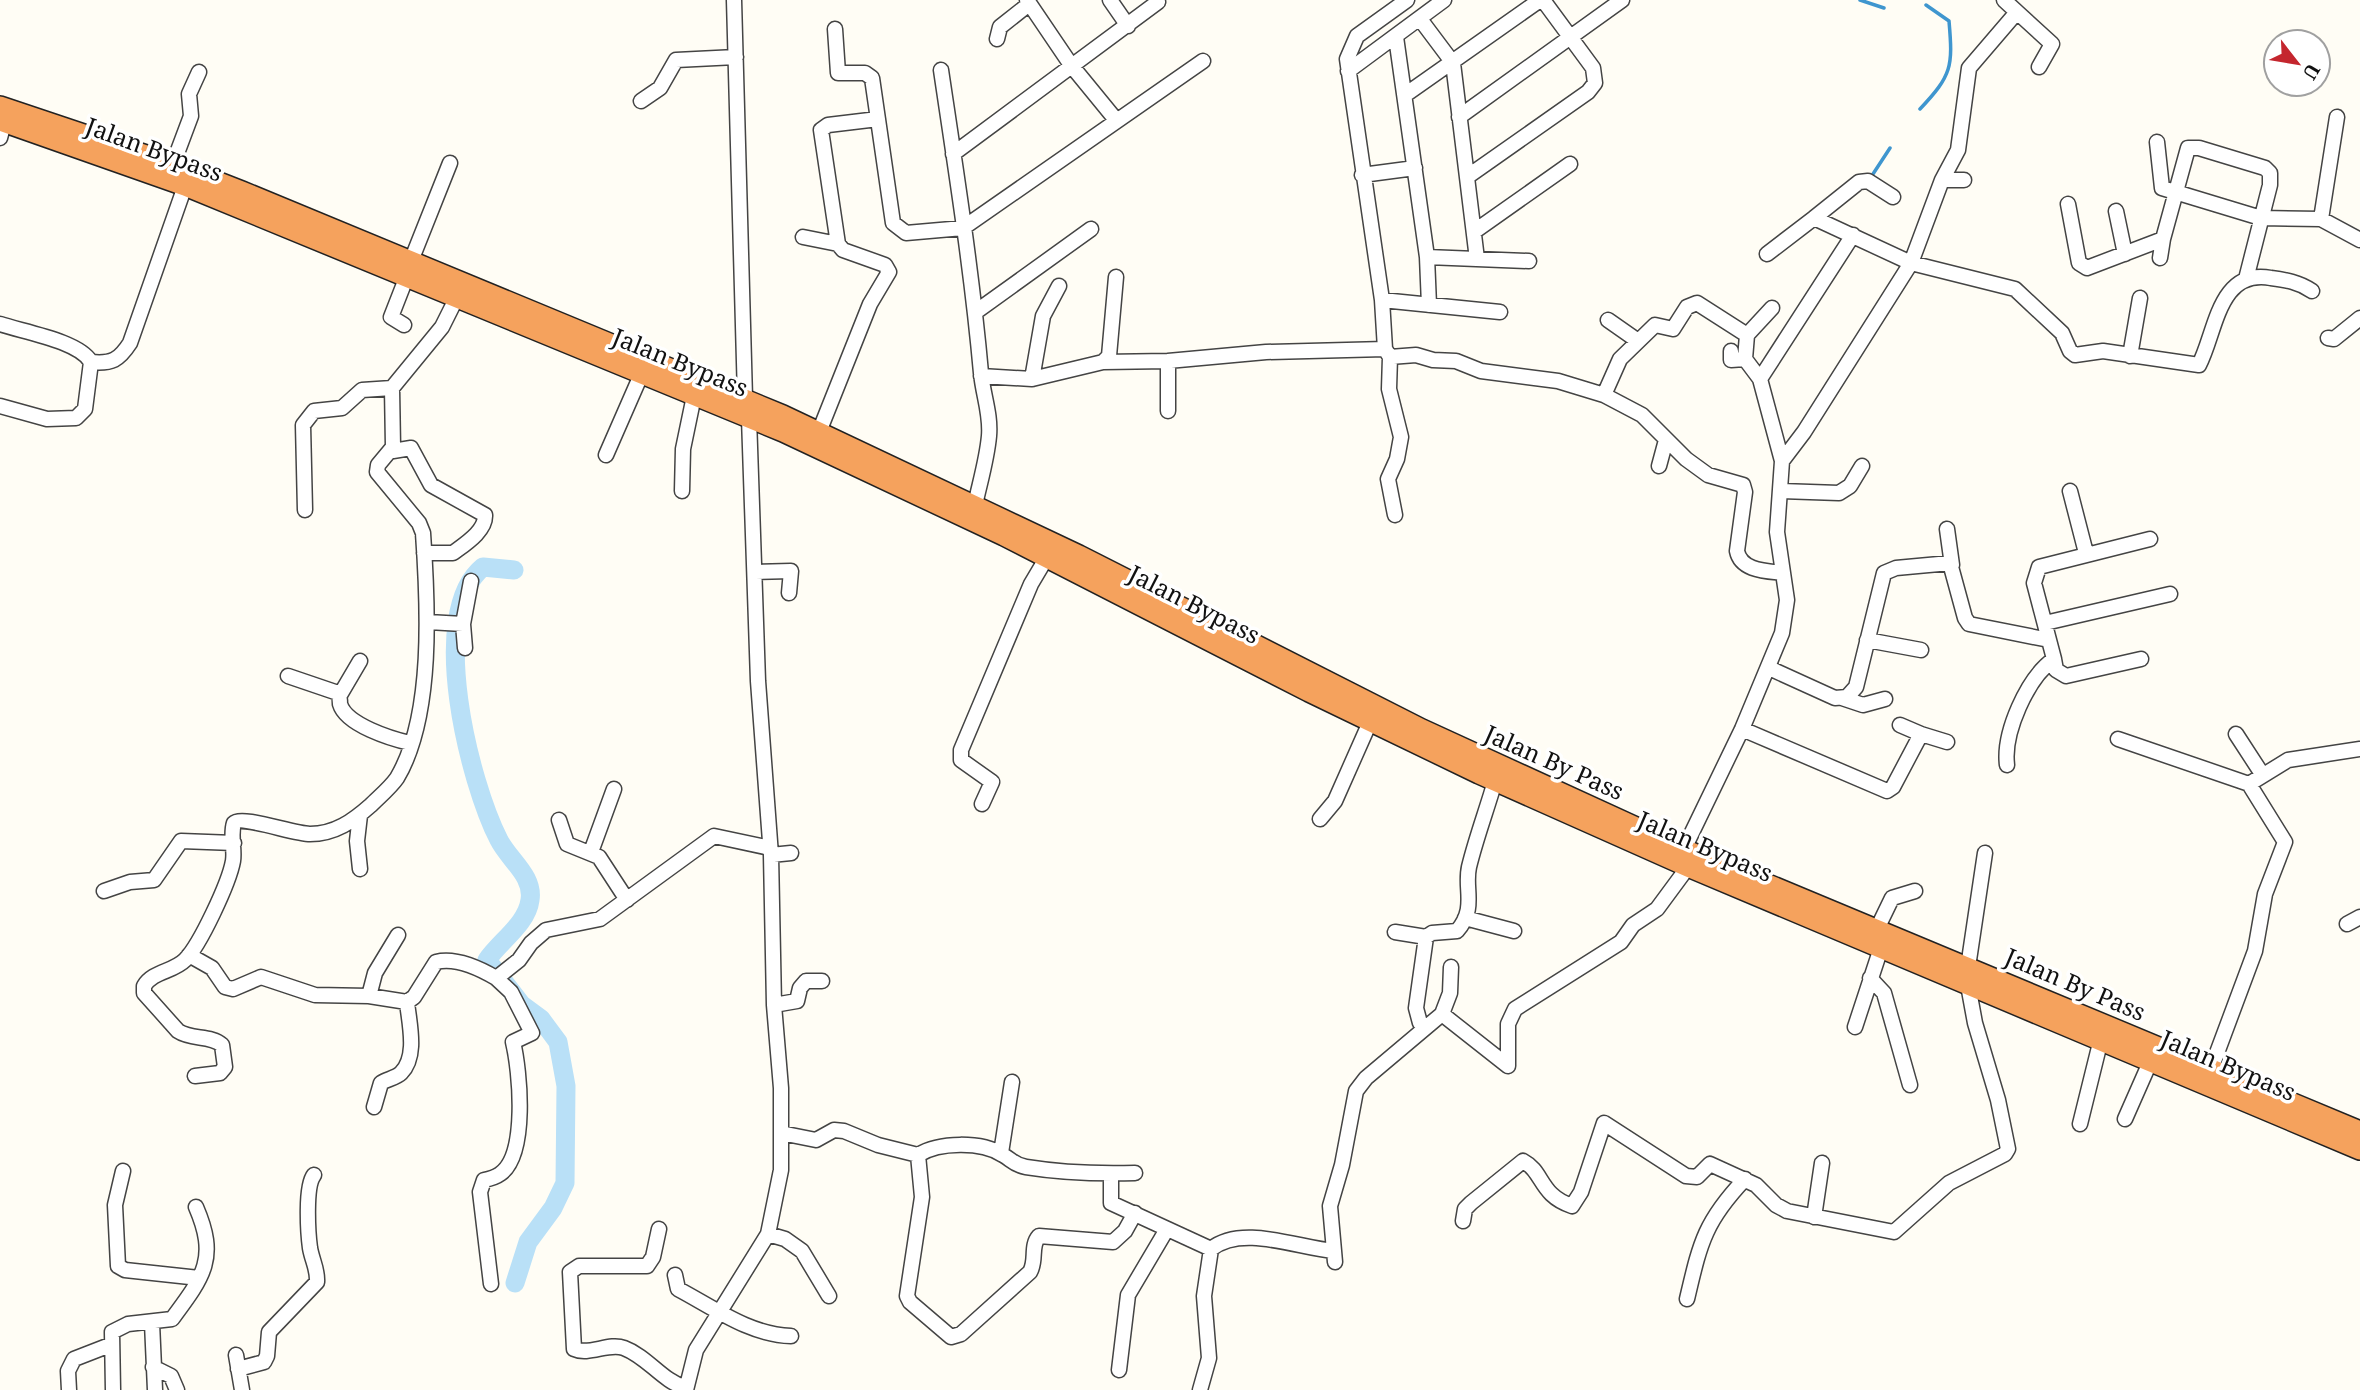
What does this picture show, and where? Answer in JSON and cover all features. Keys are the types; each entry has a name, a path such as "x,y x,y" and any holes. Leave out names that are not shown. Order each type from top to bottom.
{"highway":[{"name":"Jalan Bypass","path":"1,122 336,239"},
{"path":"1,122 173,164 336,239 409,269"},
{"name":"Jalan Bypass","path":"409,269 745,398 975,505"},
{"name":"Jalan Bypass","path":"409,269 456,299 750,418 1047,557 1363,712 1495,781 1968,976 2101,1038 2360,1150"},
{"name":"Jalan By Pass","path":"975,505 1363,712 1474,754 1686,858"},
{"name":"Jalan By Pass","path":"1968,976 2211,1069 2360,1131"}],"street":[{"path":"1110,0 1128,26"},
{"path":"1395,515 1388,479 1398,459 1401,437 1389,389 1382,300 1362,175 1348,71 1348,51 1357,36 1407,0"},
{"path":"1348,71 1444,0"},
{"path":"1405,95 1541,0 1592,68 1595,83 1588,92 1467,177"},
{"path":"1459,117 1622,0"},
{"path":"2004,0 2052,44 2039,67"},
{"path":"997,39 1000,27 1028,2 1071,65 1116,120"},
{"path":"953,154 1158,2"},
{"path":"659,1229 653,1258 647,1266 579,1266 570,1272 574,1349 583,1351 621,1347 638,1355 666,1379 686,1389 696,1350 768,1234 781,1170 770,852 758,681 750,418 745,398 734,6"},
{"path":"1782,461 1804,432 1911,263 1942,180 1961,139 1961,111 1969,68 2017,12"},
{"path":"1420,19 1453,64 1477,259"},
{"path":"835,29 836,70 842,74 865,73 872,78 896,228 906,233 963,228 1203,61"},
{"path":"1396,37 1427,257 1429,305"},
{"path":"641,102 660,88 676,60 736,58"},
{"path":"941,70 977,310 981,376 989,412 989,435 975,505"},
{"path":"173,164 191,116 189,94 198,72"},
{"path":"2321,219 2337,117"},
{"path":"819,432 870,304 889,272 885,265 843,250 838,244 821,130 828,125 878,119"},
{"path":"2158,142 2161,186 2261,218 2321,219 2360,240"},
{"path":"2160,258 2188,148 2199,148 2262,166 2270,177 2246,279"},
{"path":"404,325 391,317 450,163"},
{"path":"1475,231 1570,164"},
{"path":"1362,175 1415,168"},
{"path":"1942,180 1964,180"},
{"path":"1767,254 1859,182 1868,181 1893,197"},
{"path":"0,324 81,350 92,362 117,360 130,343 185,186"},
{"path":"2068,204 2081,266 2087,268 2163,239"},
{"path":"2116,211 2125,254"},
{"path":"1814,218 1911,263 2015,289 2062,332 2070,351 2075,355 2103,351 2200,364 2206,340 2223,302 2246,279 2258,275 2284,280 2312,291"},
{"path":"977,310 1091,229"},
{"path":"1760,379 1853,235"},
{"path":"803,237 838,244"},
{"path":"1427,257 1529,261"},
{"path":"1103,362 1109,355 1116,277"},
{"path":"1032,379 1043,316 1059,286"},
{"path":"2130,356 2140,298"},
{"path":"393,451 392,387 442,327 456,299"},
{"path":"1382,300 1500,312"},
{"path":"1604,396 1620,359 1657,324 1673,328 1677,326 1687,307 1697,303 1747,335"},
{"path":"1443,1014 1508,1066 1508,1024 1515,1009 1623,940 1633,925 1657,909 1686,858 1769,668 1785,618 1787,600 1777,532 1782,461 1760,379 1745,359 1747,335 1772,308"},
{"path":"2328,338 2334,339 2344,334 2360,318"},
{"path":"1608,320 1638,341"},
{"path":"1731,351 1731,360 1745,359"},
{"path":"981,376 1032,379 1103,362 1168,361 1266,352 1388,353 1456,361 1481,371 1558,381 1604,396 1642,415 1666,440 1708,475 1743,485 1745,492 1737,551 1739,560 1747,566 1783,573"},
{"path":"1168,361 1168,411"},
{"path":"0,406 47,419 76,418 85,409 92,362"},
{"path":"606,455 641,374"},
{"path":"305,510 303,425 306,417 314,411 342,408 362,390 392,387"},
{"path":"682,491 683,449 694,396"},
{"path":"1659,466 1666,440"},
{"path":"195,1076 220,1073 225,1067 222,1045 218,1041 185,1035 178,1031 145,993 144,986 155,976 183,962 189,955 224,891 233,862 232,829 237,819 289,832 311,834 344,826 360,815 395,782 407,759 421,702 428,622 424,553 423,533 419,523 377,472 378,465 393,451 411,448 431,485 485,515 478,531 453,553 424,553"},
{"path":"1780,491 1839,494 1850,486 1861,466"},
{"path":"2070,491 2086,553"},
{"path":"1947,529 1952,565 1965,618 1969,624 2049,640"},
{"path":"2141,659 2066,676 2056,670 2034,583 2036,572 2044,565 2150,539"},
{"path":"982,804 992,782 961,760 961,750 1031,584 1047,557"},
{"path":"1842,698 1856,687 1884,573 1896,568 1946,562 1952,565"},
{"path":"756,572 791,571 789,593"},
{"path":"465,648 459,623 471,581"},
{"path":"2045,623 2170,594"},
{"path":"428,622 459,623"},
{"path":"1867,640 1921,650"},
{"path":"2007,765 2008,747 2023,697 2043,667 2054,659"},
{"path":"360,661 340,695 342,708 358,723 376,733 410,743"},
{"path":"1769,668 1863,705 1885,699"},
{"path":"288,676 340,695"},
{"path":"1320,818 1335,801 1363,712"},
{"path":"1900,725 1947,742"},
{"path":"1742,729 1887,791 1893,787 1921,734"},
{"path":"2236,734 2262,775"},
{"path":"2118,739 2249,784 2285,842 2265,894 2255,951 2211,1069"},
{"path":"2249,784 2300,757 2360,748"},
{"path":"1395,932 1426,937 1432,933 1457,931 1465,918 1471,896 1469,866 1495,781"},
{"path":"591,852 614,789"},
{"path":"360,815 357,841 360,869"},
{"path":"559,820 567,844 599,857 627,900"},
{"path":"499,976 547,930 600,919 714,836 770,852 791,853"},
{"path":"104,891 130,882 154,880 181,841 234,843"},
{"path":"1463,1221 1465,1209 1471,1203 1523,1161 1532,1168 1555,1200 1572,1206 1581,1192 1604,1123 1686,1176 1697,1177 1710,1164 1756,1185 1780,1207 1814,1217 1894,1232 1944,1186 2007,1152 2009,1143 1978,1034 1968,976 1985,853"},
{"path":"1855,1027 1892,898 1915,891"},
{"path":"1465,918 1514,931"},
{"path":"369,996 375,973 398,936"},
{"path":"1420,1023 1416,1008 1426,937"},
{"path":"189,955 212,968 225,987 233,989 261,977 315,995 369,996 407,1002 414,997 436,962 467,964 499,976 511,992 532,1033 513,1042 518,1062 519,1105 519,1137 515,1154 501,1174 485,1180 480,1192 491,1284"},
{"path":"1200,1390 1209,1358 1204,1296 1211,1249 1218,1243 1265,1238 1334,1256 1330,1206 1359,1085 1443,1014 1450,993 1451,967"},
{"path":"1871,978 1884,993 1910,1085"},
{"path":"774,1005 797,1001 800,988 806,981 822,981"},
{"path":"374,1107 381,1083 400,1075 410,1055 407,1002"},
{"path":"2080,1124 2101,1038"},
{"path":"2125,1119 2151,1060"},
{"path":"1001,1153 1012,1082"},
{"path":"781,1133 816,1140 834,1130 844,1131 878,1145 918,1155 930,1148 967,1145 1001,1153 1013,1164 1022,1167 1071,1174 1135,1173"},
{"path":"918,1155 922,1197 906,1296 910,1303 951,1337 961,1334 1030,1272 1034,1265 1035,1241 1039,1236 1113,1242 1125,1231 1135,1213"},
{"path":"1814,1217 1822,1163"},
{"path":"123,1171 115,1205 118,1266 125,1270 199,1279"},
{"path":"1111,1174 1109,1201 1211,1249"},
{"path":"242,1390 237,1362 264,1362 269,1332 317,1282 309,1228 309,1183 314,1175"},
{"path":"1688,1299 1700,1243 1711,1219 1745,1179"},
{"path":"113,1390 110,1345 112,1332 116,1328 134,1323 172,1319 199,1279 208,1254 208,1240 196,1206"},
{"path":"1119,1370 1128,1295 1139,1270 1167,1229"},
{"path":"768,1234 785,1239 802,1251 829,1296"},
{"path":"675,1275 678,1289 721,1312 766,1335 791,1336"},
{"path":"152,1323 155,1390"},
{"path":"69,1390 68,1371 74,1359 110,1345"},
{"path":"153,1367 171,1376 177,1390"}],"waterway":[{"path":"1860,0 1884,8"},
{"path":"1920,109 1944,78 1951,49 1949,21 1926,5"},
{"path":"1873,174 1890,148"},
{"path":"514,570 483,567 466,590 457,621 455,659 466,741 476,780 499,840 525,876 530,891 524,917 487,960 522,1005 541,1019 558,1042 566,1086 565,1183 553,1208 528,1242 515,1283"}]}
